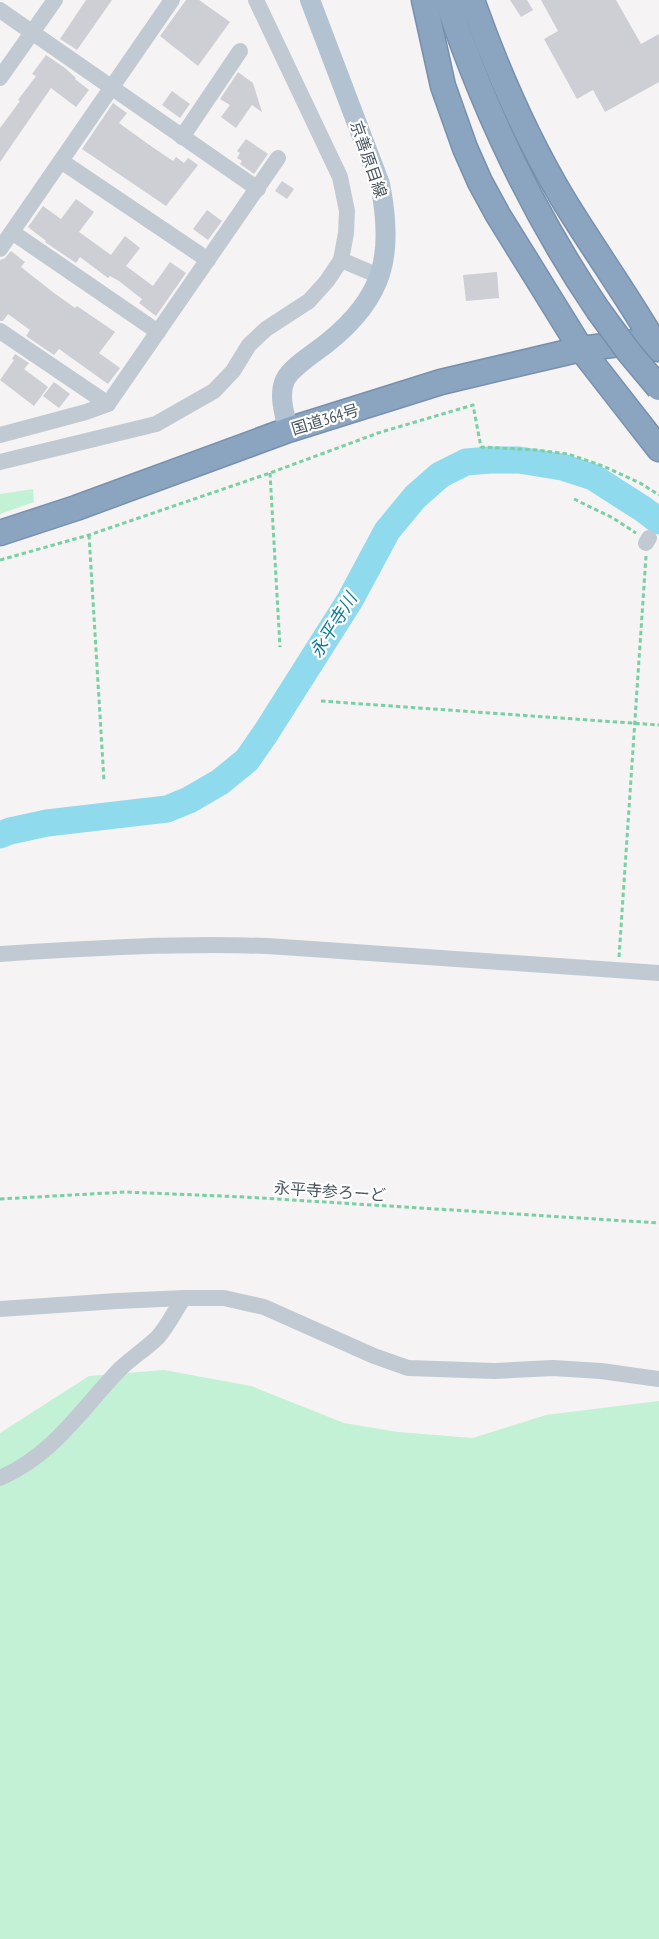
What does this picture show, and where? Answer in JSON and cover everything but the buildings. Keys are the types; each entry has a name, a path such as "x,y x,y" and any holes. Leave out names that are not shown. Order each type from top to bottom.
{"highway":[{"path":"424,0 443,86 469,156 498,215 581,349 659,448"},
{"path":"447,0 479,88 548,232 598,310 628,351 659,387"},
{"path":"472,0 494,58 547,169 590,243 657,343"},
{"name":"国道364号","path":"0,533 76,508 288,430 441,382 581,349 657,343"}],"main road":[{"name":"京善原目線","path":"288,430 283,399 286,379 296,368 350,325 366,304 379,276 387,234 380,184 310,0"}],"street":[{"path":"0,78 55,0"},
{"path":"0,249 172,0"},
{"path":"0,462 156,424 214,391 233,371 249,345 266,329 309,301 327,281 341,260 347,211 340,177 256,0"},
{"path":"0,10 258,189"},
{"path":"182,136 240,51"},
{"path":"0,435 108,404 278,158"},
{"path":"61,161 208,260"},
{"path":"12,232 158,332"},
{"path":"341,260 379,276"},
{"path":"0,331 108,404"},
{"path":"0,954 105,947 219,944 659,973"},
{"path":"0,1310 184,1298 224,1298 264,1307 374,1356 408,1368 495,1371 553,1368 601,1371 659,1379"},
{"path":"0,1478 39,1456 120,1370 159,1336 184,1298"}],"path":[{"path":"0,560 89,535 378,433 473,405 481,447 568,454 603,466 640,483 659,495"},
{"path":"270,473 280,647"},
{"path":"574,499 614,518 648,541 633,723 618,970"},
{"path":"89,535 104,781"},
{"path":"321,701 659,725"},
{"name":"永平寺参ろーど","path":"0,1199 125,1192 245,1197 659,1223"}],"green space":[{"path":"33,489 34,502 0,514 0,494"},
{"path":"164,1370 251,1386 344,1423 398,1432 473,1438 546,1415 659,1401 659,1939 0,1939 0,1433 89,1376"}],"waterway":[{"name":"永平寺川","path":"0,835 47,823 167,809 189,800 220,782 247,760 265,734 350,600 387,531 415,497 440,475 466,462 519,460 562,467 593,477 659,521"}]}
